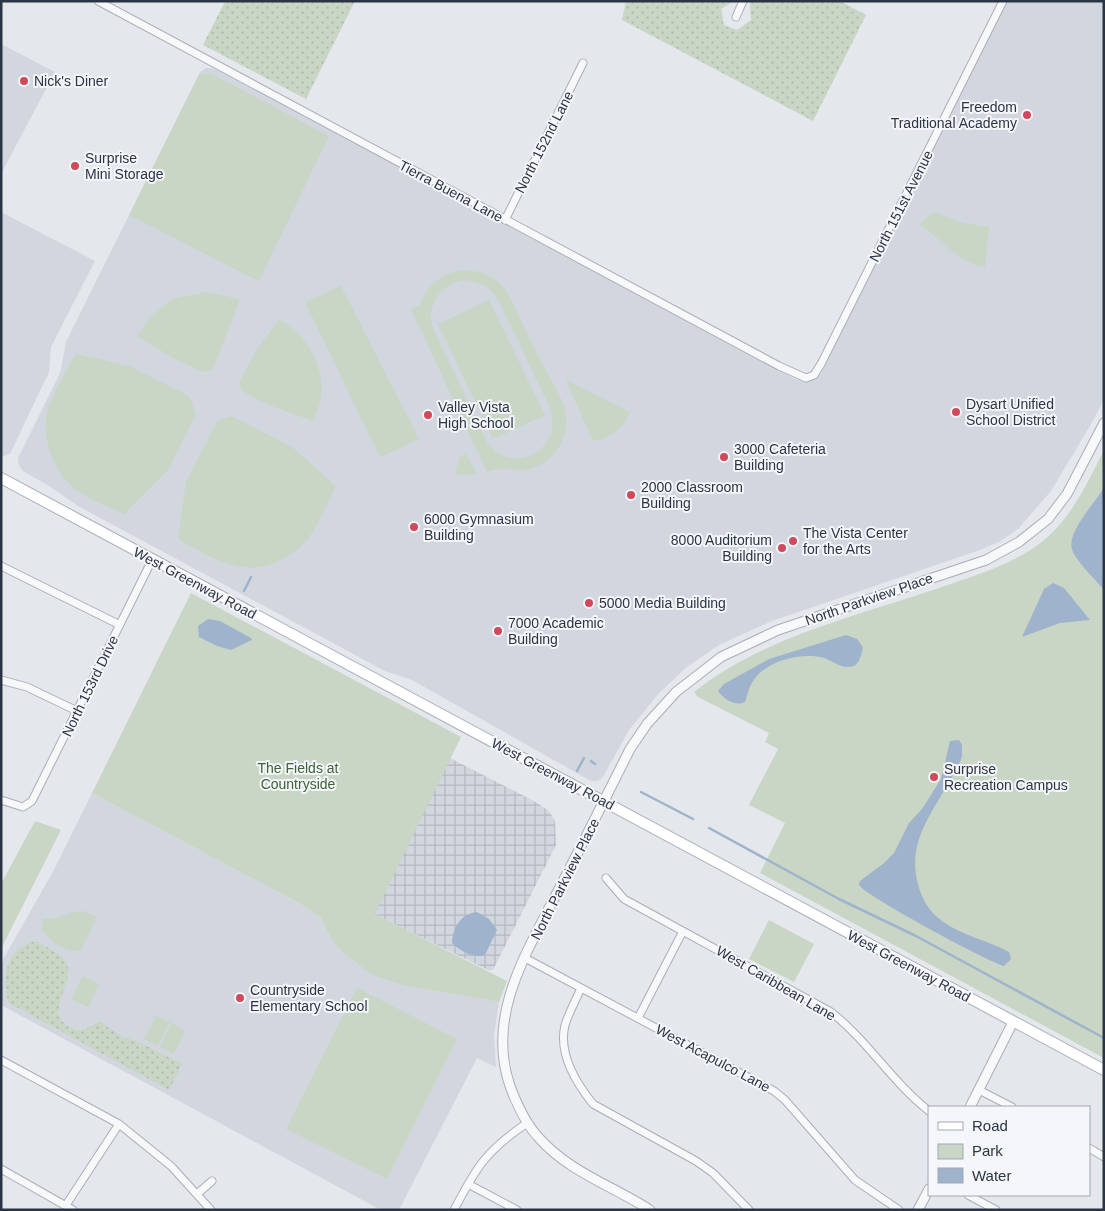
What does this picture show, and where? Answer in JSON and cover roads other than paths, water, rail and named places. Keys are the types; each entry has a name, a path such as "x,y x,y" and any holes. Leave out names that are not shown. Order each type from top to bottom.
{"main road":[{"name":"West Greenway Road","path":"1,478 1104,1070"}],"street":[{"name":"Tierra Buena Lane","path":"98,1 504,220 779,366 806,378"},
{"path":"736,17 743,1"},
{"name":"North 151st Avenue","path":"806,378 814,375 821,364 1003,1"},
{"name":"North 152nd Lane","path":"504,220 583,64"},
{"name":"North Parkview Place","path":"650,1210 566,1162 539,1138 527,1123 516,1103 508,1079 502,1039 509,994 525,958 630,749 647,724 676,692 719,658 765,635 986,560 1019,542 1048,519 1067,494 1104,423"},
{"name":"North 153rd Drive","path":"1,800 23,806 32,801 152,560"},
{"path":"1,566 120,625"},
{"path":"1,680 26,687 78,711"},
{"name":"West Caribbean Lane","path":"606,878 624,899 831,1012 856,1032 914,1099 928,1111"},
{"path":"638,1018 683,931"},
{"name":"West Acapulco Lane","path":"525,958 774,1091 785,1100 855,1180 899,1210"},
{"path":"581,988 565,1026 564,1047 570,1068 579,1087 593,1104 713,1173 749,1210"},
{"path":"971,1106 1013,1022"},
{"path":"1,1060 119,1124 171,1166 211,1210"},
{"path":"979,1090 1010,1106"},
{"path":"454,1210 490,1150 527,1123"},
{"path":"66,1204 119,1124"},
{"path":"1090,1149 1104,1156"},
{"path":"1,1169 66,1204 73,1210"},
{"path":"198,1194 212,1180"},
{"path":"468,1184 517,1210"},
{"path":"918,1210 928,1191"},
{"path":"970,1196 996,1210"}],"water":[{"path":"1104,487 1104,590 1077,559 1071,546 1072,538 1081,520"},
{"path":"1053,583 1064,588 1090,620 1060,623 1022,637 1044,589"},
{"path":"208,619 220,621 252,640 231,650 217,646 199,637 198,626"},
{"path":"846,635 857,639 863,647 859,660 852,667 846,667 816,656 797,657 778,662 762,671 752,683 745,702 738,704 730,701 718,691 724,684 769,659"},
{"path":"959,740 962,745 962,757 921,833 915,866 918,884 927,905 942,921 1009,952 1011,959 1004,966 927,928 859,885 860,881 894,853 909,823 922,809 941,779 950,741"},
{"path":"477,912 489,919 497,930 485,955 481,956 467,954 452,943 458,923 471,913"}],"waterway":[{"path":"244,591 251,577"},
{"path":"577,771 584,758"},
{"path":"591,761 595,764"},
{"path":"641,792 693,819"},
{"path":"709,828 839,899 916,936 1104,1038"}],"place":[{"name":"Nick's Diner","path":"24,81"},
{"name":"Freedom Traditional Academy","path":"1027,115"},
{"name":"Surprise Mini Storage","path":"75,166"},
{"name":"Dysart Unified School District","path":"956,412"},
{"name":"Valley Vista High School","path":"428,415"},
{"name":"3000 Cafeteria Building","path":"724,457"},
{"name":"2000 Classroom Building","path":"631,495"},
{"name":"6000 Gymnasium Building","path":"414,527"},
{"name":"The Vista Center for the Arts","path":"793,541"},
{"name":"8000 Auditorium Building","path":"782,548"},
{"name":"5000 Media Building","path":"589,603"},
{"name":"7000 Academic Building","path":"498,631"},
{"name":"Surprise Recreation Campus","path":"934,777"},
{"name":"Countryside Elementary School","path":"240,998"}],"park label":[{"name":"The Fields at Countryside","path":"298,776"}]}
